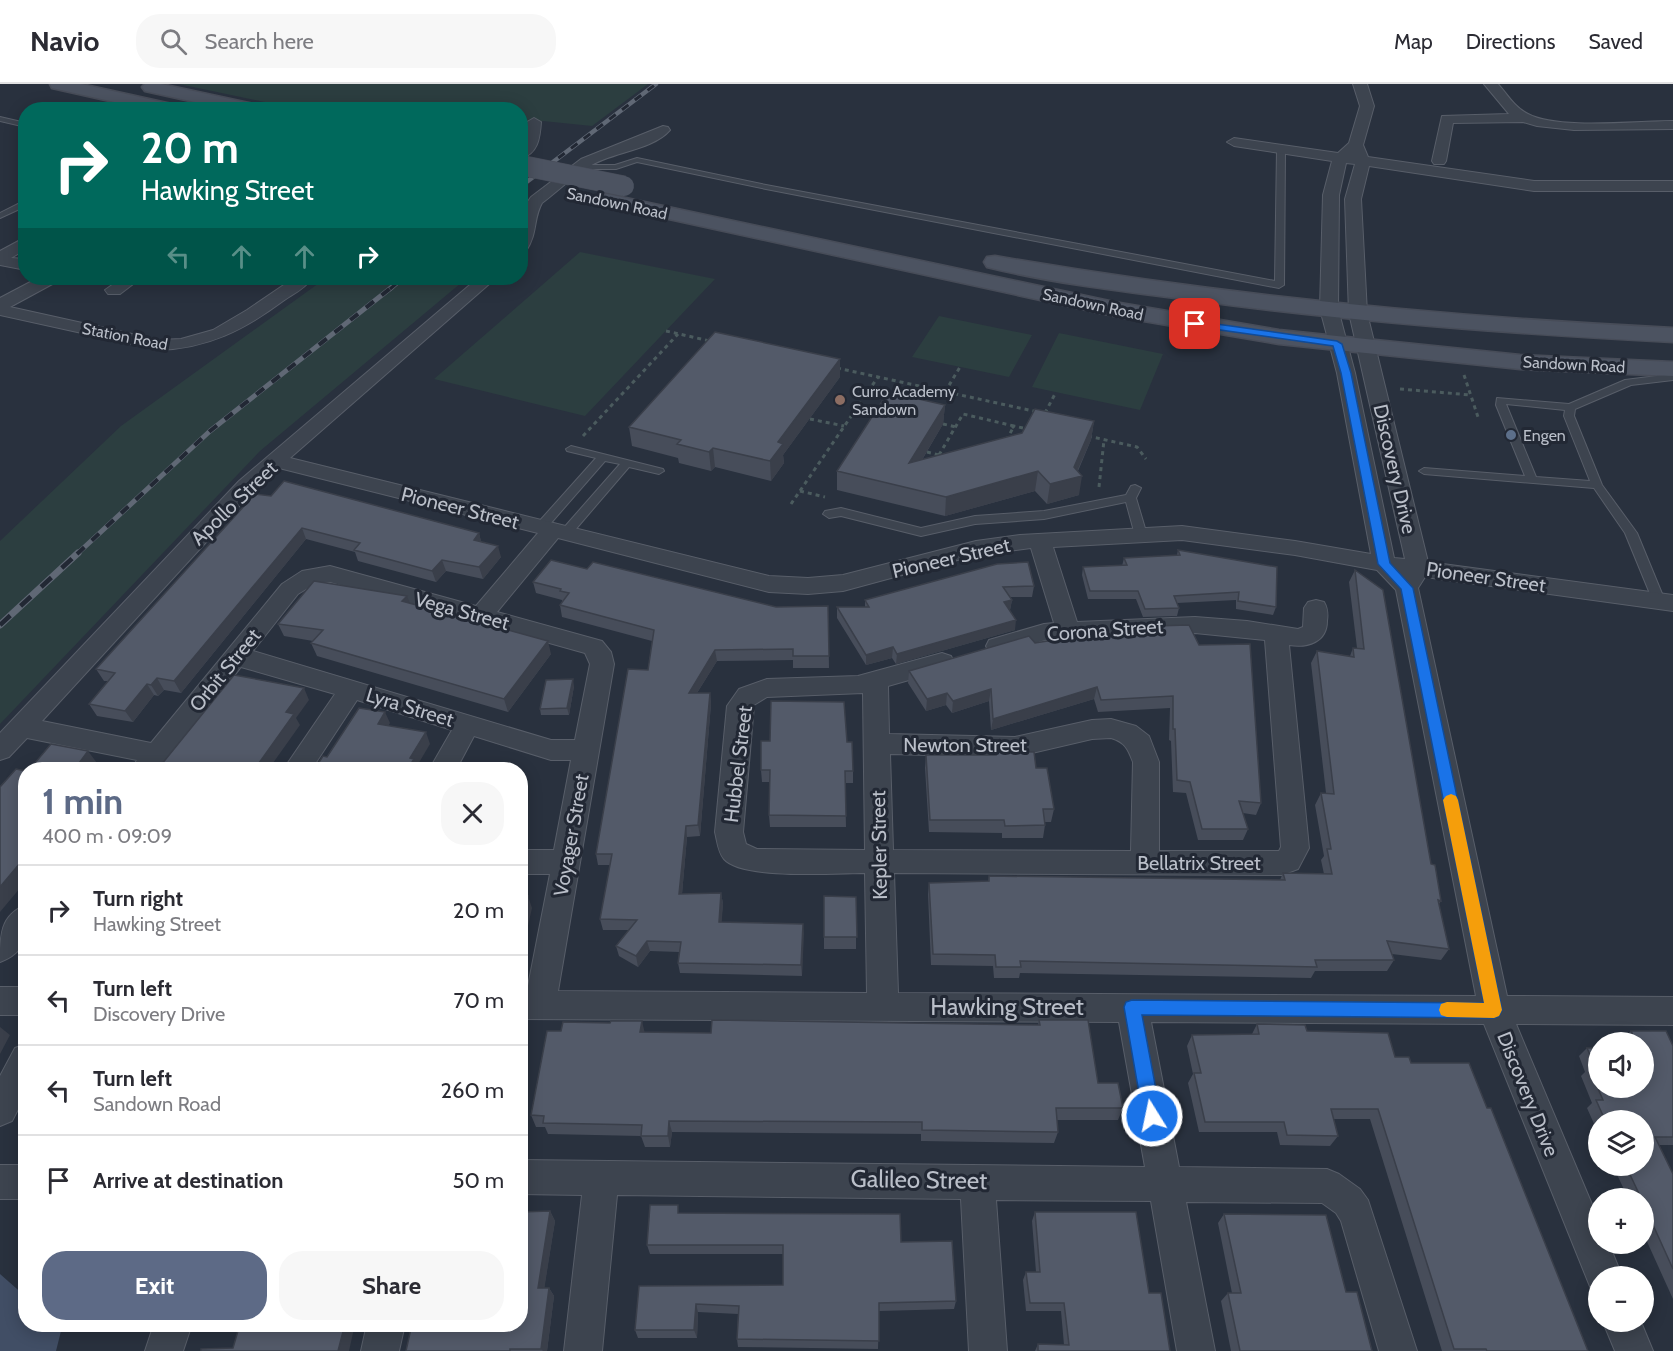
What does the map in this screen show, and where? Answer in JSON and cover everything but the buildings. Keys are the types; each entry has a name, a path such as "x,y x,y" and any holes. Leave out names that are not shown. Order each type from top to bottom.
{"main road":[{"path":"58,84 140,102"},
{"path":"141,84 222,102"},
{"name":"Sandown Road","path":"528,167 973,258 1115,282 1358,313 1585,331 1673,335"},
{"name":"Sandown Road","path":"528,184 1114,309 1279,337 1367,348 1520,362 1673,369"}],"street":[{"path":"1340,159 1356,145 1366,106 1360,84"},
{"path":"1491,84 1523,118"},
{"path":"1439,161 1447,119 1523,118 1556,125 1673,125"},
{"path":"528,147 532,143 534,122"},
{"path":"528,227 530,210 536,200 579,167 601,155 640,142 663,130"},
{"path":"1234,142 1534,186 1673,186"},
{"path":"1356,145 1363,162"},
{"name":"Discovery Drive","path":"1340,159 1330,205 1329,309 1346,373 1384,564"},
{"name":"Discovery Drive","path":"1363,162 1353,199 1358,313 1413,578 1494,1010 1600,1266"},
{"path":"0,259 18,247"},
{"path":"0,259 18,265"},
{"path":"0,307 38,285"},
{"path":"114,290 122,285"},
{"name":"Station Road","path":"0,307 159,345 186,345 224,333 294,285"},
{"name":"Apollo Street","path":"0,750 246,486 480,285"},
{"name":"Pioneer Street","path":"276,461 751,581 798,586 859,580 976,548 1040,541 1182,533 1207,535 1384,564"},
{"path":"482,616 552,531"},
{"path":"1040,541 1068,631"},
{"path":"1384,564 1413,578"},
{"name":"Vega Street","path":"310,576 330,574 593,647 599,652 602,664"},
{"name":"Orbit Street","path":"151,762 290,589 310,576"},
{"name":"Pioneer Street","path":"1413,578 1666,602"},
{"name":"Corona Street","path":"875,682 1044,632 1213,625 1299,638 1310,636 1315,632 1316,608"},
{"name":"Bellatrix Street","path":"879,861 1282,863 1288,861 1295,848 1276,634"},
{"name":"Lyra Street","path":"235,657 258,661 551,750 587,750"},
{"name":"Voyager Street","path":"530,1005 566,862 602,664"},
{"name":"Kepler Street","path":"875,682 883,1007"},
{"name":"Hubbel Street","path":"875,682 840,687 767,688 753,691 745,698 740,706 729,832 734,851 757,861 879,861"},
{"path":"302,762 352,689"},
{"path":"447,762 468,725"},
{"path":"21,727 151,762"},
{"name":"Newton Street","path":"876,744 1015,747 1033,746 1098,728 1132,734 1144,748 1146,762 1145,863"},
{"path":"528,862 566,862"},
{"path":"0,949 18,927"},
{"path":"0,1001 18,1001"},
{"name":"Hawking Street","path":"530,1005 1673,1011"},
{"path":"1132,1007 1196,1351"},
{"path":"0,1110 18,1075"},
{"name":"Galileo Street","path":"528,1177 1327,1185 1339,1192 1356,1212 1398,1351"},
{"path":"583,1351 601,1177"},
{"path":"977,1181 988,1351"},
{"path":"0,1182 18,1182"},
{"path":"164,1351 170,1332"},
{"path":"380,1351 384,1332"},
{"path":"1626,1332 1634,1351"}],"lane":[{"path":"0,119 18,123"},
{"path":"579,167 616,167 637,160 766,187 1279,285 1281,150"},
{"path":"0,216 18,206"},
{"path":"1532,480 1501,405 1501,400 1570,407 1629,382 1673,377"},
{"path":"1570,407 1569,416 1597,485 1630,533 1666,602"},
{"path":"571,449 659,471"},
{"path":"552,531 603,457"},
{"path":"552,531 627,463"},
{"path":"1424,471 1597,485"},
{"path":"829,513 841,512 921,532 975,520 1044,515 1133,493 1141,536"}],"path":[{"path":"666,331 714,342"},
{"path":"571,449 679,334"},
{"path":"831,367 1050,415"},
{"path":"945,392 960,367"},
{"path":"1461,369 1478,417"},
{"path":"791,504 878,377"},
{"path":"1397,388 1471,395"},
{"path":"921,408 933,389"},
{"path":"1045,414 1056,392"},
{"path":"963,414 1031,430"},
{"path":"934,463 963,414"},
{"path":"939,455 963,414"},
{"path":"810,418 844,426"},
{"path":"943,424 956,427"},
{"path":"1014,426 1005,442 1014,444"},
{"path":"1003,446 1014,426"},
{"path":"1083,435 1137,447 1146,459"},
{"path":"1096,504 1104,440"},
{"path":"927,452 949,457"}],"shaded area":[{"path":"179,84 648,84 592,126 543,121 528,126 528,102 265,102"},
{"path":"580,252 715,279 585,416 434,379"},
{"path":"316,285 459,285 260,451 0,724 0,541 121,426"},
{"path":"939,316 1032,335 1009,377 912,357"},
{"path":"1059,333 1163,354 1140,410 1032,387"}],"water":[{"path":"0,1274 18,1290 18,1332 61,1332 56,1351 0,1351"}],"railway":[{"path":"528,181 656,84"},
{"path":"390,289 395,285"},
{"path":"77,554 210,431 392,287"},
{"path":"0,625 78,553"}],"slow traffic":[{"path":"1447,1010 1494,1010 1451,800"}],"place":[{"name":"Curro Academy Sandown","path":"840,400"},
{"name":"Engen","path":"1511,435"}],"route":[{"path":"1152,1116 1132,1007 1494,1010 1407,588 1384,564 1346,373 1337,344 1195,324"}]}
